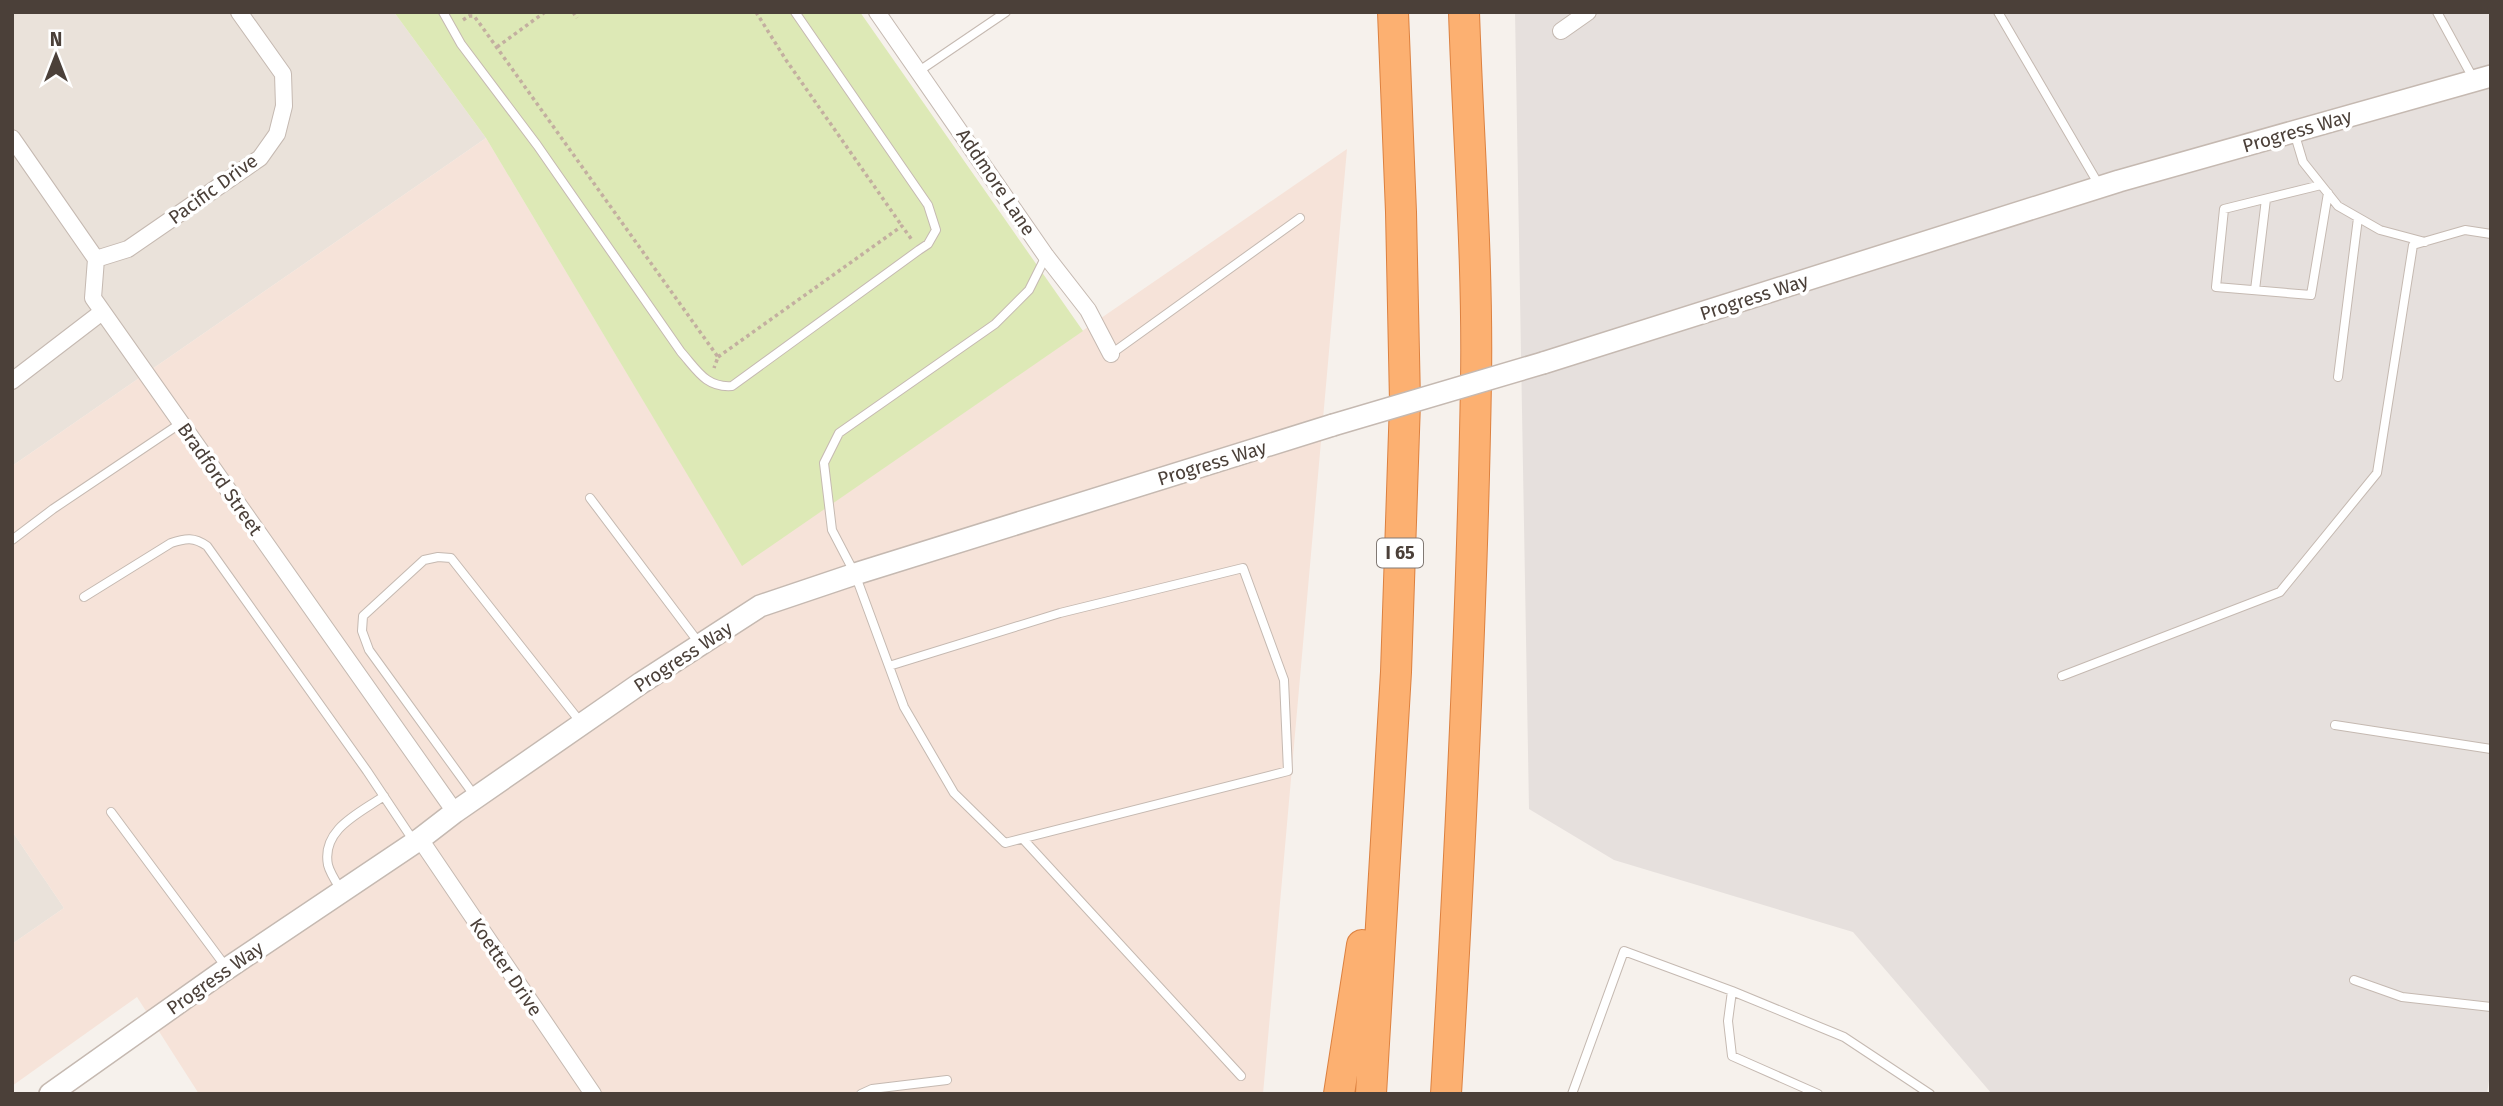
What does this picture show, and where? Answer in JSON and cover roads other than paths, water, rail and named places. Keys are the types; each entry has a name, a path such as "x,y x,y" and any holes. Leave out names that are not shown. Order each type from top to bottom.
{"highway":[{"name":"I 65","path":"1371,1094 1391,747 1405,402 1394,12"},
{"path":"1446,1094 1468,689 1476,381 1472,192 1464,12"},
{"path":"1339,1094 1391,747"}],"street":[{"name":"Pacific Drive","path":"96,259 128,249 249,166 260,158 276,134 284,106 283,74 239,12"},
{"name":"Addmore Lane","path":"877,12 1046,256 1088,310 1111,354"},
{"path":"1562,32 1588,12"},
{"name":"Progress Way","path":"50,1094 582,724 760,606 855,574 1333,425 1543,363 2100,187 2483,79"},
{"path":"12,138 96,259"},
{"name":"Bradford Street","path":"96,259 93,298 102,312 455,812"},
{"path":"12,382 102,312"},
{"name":"Koetter Drive","path":"417,841 593,1094"}],"lane":[{"path":"443,12 461,44 537,145 681,352 710,382 719,387 732,386 928,244 936,230 928,205 794,12"},
{"path":"919,71 1006,12"},
{"path":"1998,12 2100,187"},
{"path":"2437,12 2483,79"},
{"path":"2294,132 2303,162 2338,206 2380,230 2425,242"},
{"path":"2321,185 2224,209 2216,286 2311,295 2328,193"},
{"path":"2255,290 2266,199"},
{"path":"1111,354 1300,218"},
{"path":"2338,377 2358,218"},
{"path":"2062,676 2280,593 2377,473 2413,245 2465,230 2491,234"},
{"path":"889,666 1060,613 1243,568 1284,680 1288,771 1005,843 954,793 904,706 889,666 855,574 832,530 824,463 839,433 995,324 1028,290 1046,256"},
{"path":"12,540 53,509 181,423"},
{"path":"590,498 700,646"},
{"path":"85,597 171,542 185,538 198,539 208,546 417,841"},
{"path":"476,798 369,650 362,631 363,616 424,560 451,558 582,724"},
{"path":"2335,725 2491,749"},
{"path":"342,892 329,867 327,851 331,837 340,826 384,796"},
{"path":"111,812 228,969"},
{"path":"1023,839 1241,1076"},
{"path":"1572,1094 1624,951 1844,1037 1930,1094"},
{"path":"2354,980 2403,997 2491,1007"},
{"path":"1732,991 1728,1021 1732,1056 1818,1094"},
{"path":"861,1094 872,1089 947,1080"}]}
